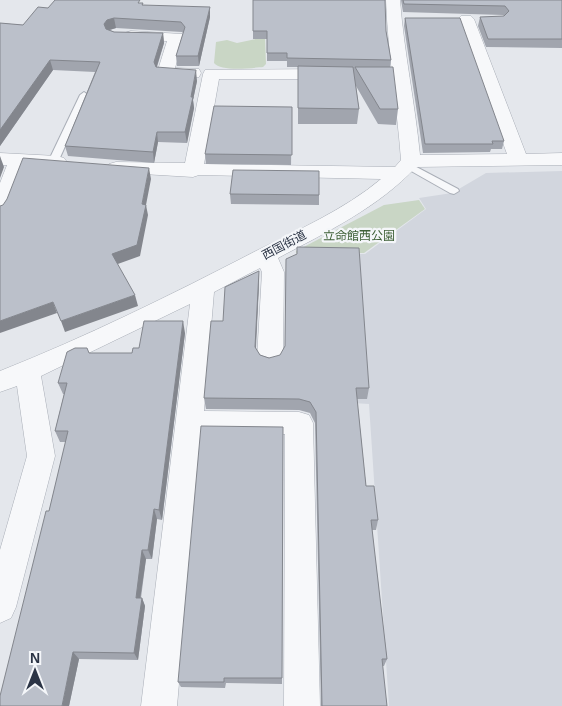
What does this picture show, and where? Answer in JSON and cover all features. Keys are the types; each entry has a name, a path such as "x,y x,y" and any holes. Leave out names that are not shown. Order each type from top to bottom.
{"street":[{"path":"400,13 394,39 390,75 407,115 406,167"},
{"path":"448,19 474,19 518,159"},
{"path":"116,35 176,37 165,72 351,75"},
{"path":"193,171 211,74"},
{"path":"0,209 9,159 72,164"},
{"path":"102,168 193,171 406,167 518,159 562,159"},
{"name":"西国街道","path":"0,382 27,372 203,288 325,224 385,186 406,167"},
{"path":"266,255 273,272 270,358"},
{"path":"159,706 203,288"},
{"path":"0,607 41,456 27,372"},
{"path":"188,422 299,423 302,706"}],"lane":[{"path":"53,162 84,95"},
{"path":"406,167 454,191"}],"shaded area":[{"path":"562,171 562,706 389,706 369,404 336,402 332,254 365,254 426,209 419,198 452,193 486,173"}],"green space":[{"path":"265,37 266,64 263,67 244,69 223,68 214,63 216,42 227,40 237,43"},
{"name":"立命館西公園","path":"419,200 425,209 364,253 296,253 296,251 384,205"}],"building":[{"path":"55,0 140,0 138,3 143,3 142,5 210,7 198,56 176,56 185,27 181,22 114,18 107,20 104,24 106,29 114,32 163,33 154,62 156,67 196,70 191,97 193,97 185,132 157,132 153,152 65,146 100,62 50,60 0,130 0,23 23,25 38,7 48,8"},
{"path":"253,0 385,0 386,31 391,60 287,58 287,53 267,53 267,31 253,31"},
{"path":"403,0 562,0 562,39 488,39 480,17 504,16 509,11 505,6 404,4"},
{"path":"405,18 460,18 504,141 492,141 493,144 425,144"},
{"path":"298,66 353,67 359,109 298,108"},
{"path":"355,67 393,67 398,109 380,109"},
{"path":"214,106 292,107 292,155 205,154"},
{"path":"23,158 149,168 142,204 146,205 137,245 112,254 135,295 61,321 53,302 0,321 0,206 7,199"},
{"path":"233,170 319,171 319,195 230,194"},
{"path":"297,247 359,248 369,388 356,388 366,486 374,486 378,520 371,520 387,659 382,659 387,706 322,706 316,412 310,402 299,399 204,398 211,321 223,321 225,287 259,271 255,347 260,355 269,358 280,355 285,346 286,259 297,254"},
{"path":"144,321 183,321 159,510 154,509 148,550 142,550 136,598 142,598 134,653 73,652 62,706 0,706 0,696 68,431 55,431 67,383 58,383 67,352 75,348 87,348 89,353 132,353 133,348 139,348"},
{"path":"201,426 283,427 282,678 224,678 224,682 178,682"}]}
